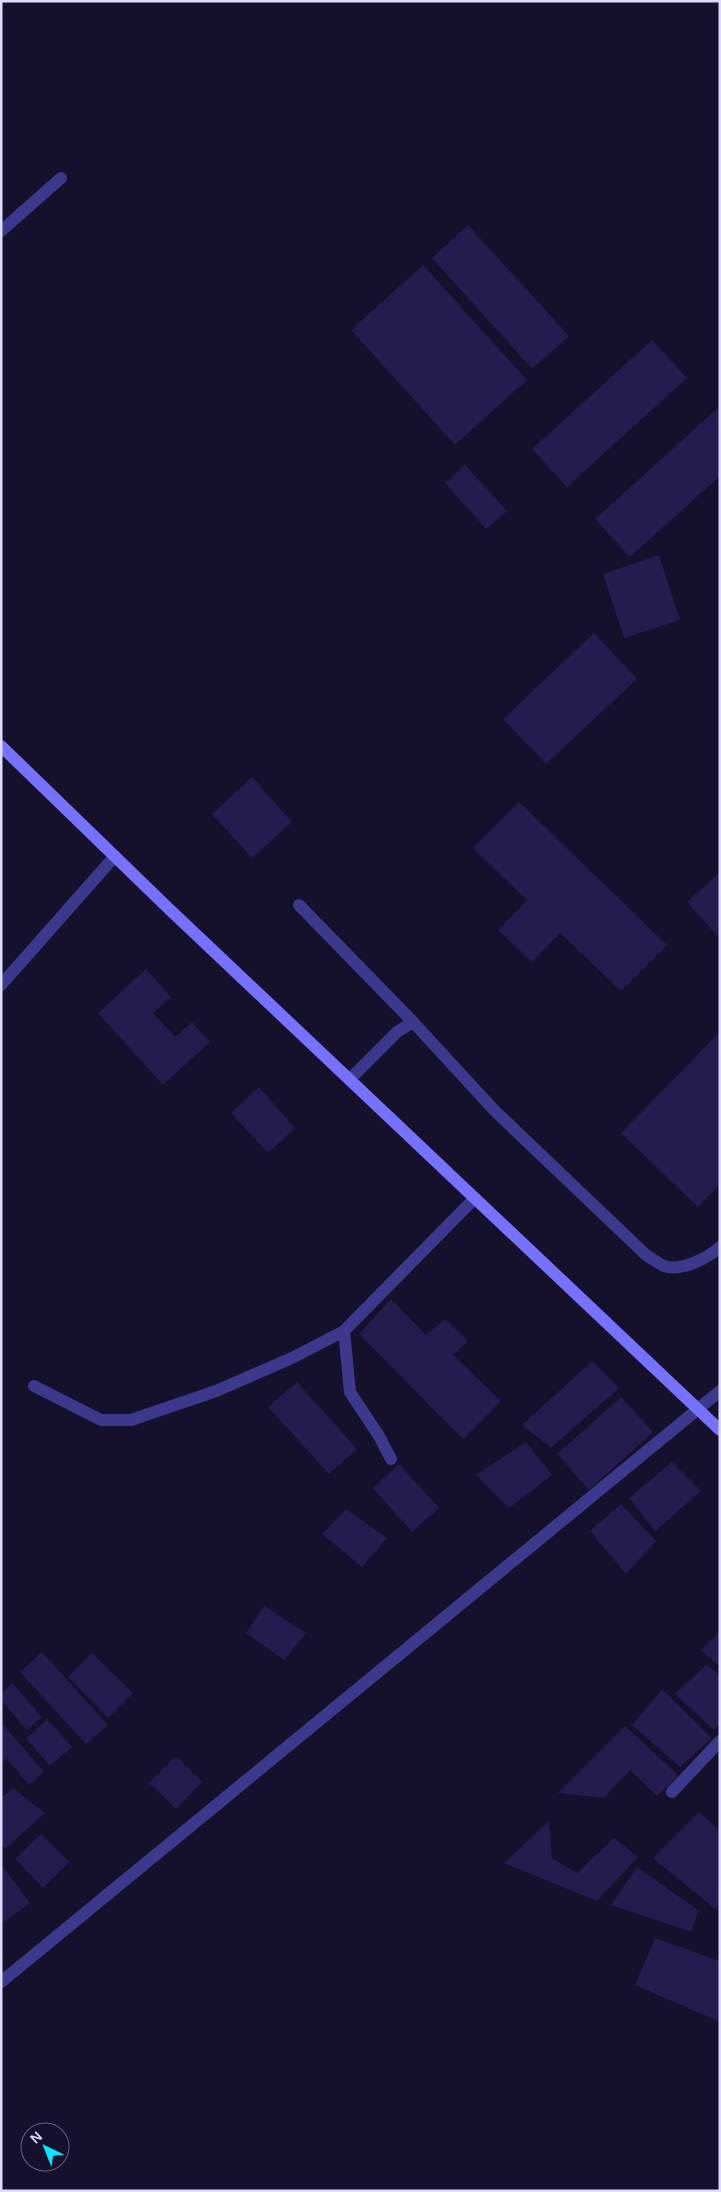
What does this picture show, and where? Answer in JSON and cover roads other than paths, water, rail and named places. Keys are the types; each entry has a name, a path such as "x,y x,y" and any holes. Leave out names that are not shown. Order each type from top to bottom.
{"main road":[{"path":"1,746 720,1430"}],"street":[{"path":"1,230 61,178"},
{"path":"1,985 115,856"},
{"path":"299,905 413,1022 495,1111 646,1255 664,1266 673,1268 709,1257 720,1246"},
{"path":"350,1079 397,1032 413,1022"},
{"path":"34,1386 101,1420 131,1420 216,1390 292,1358 344,1331 475,1198"},
{"path":"344,1331 350,1392 391,1458"},
{"path":"1,1982 720,1391"},
{"path":"672,1792 720,1741"}]}
